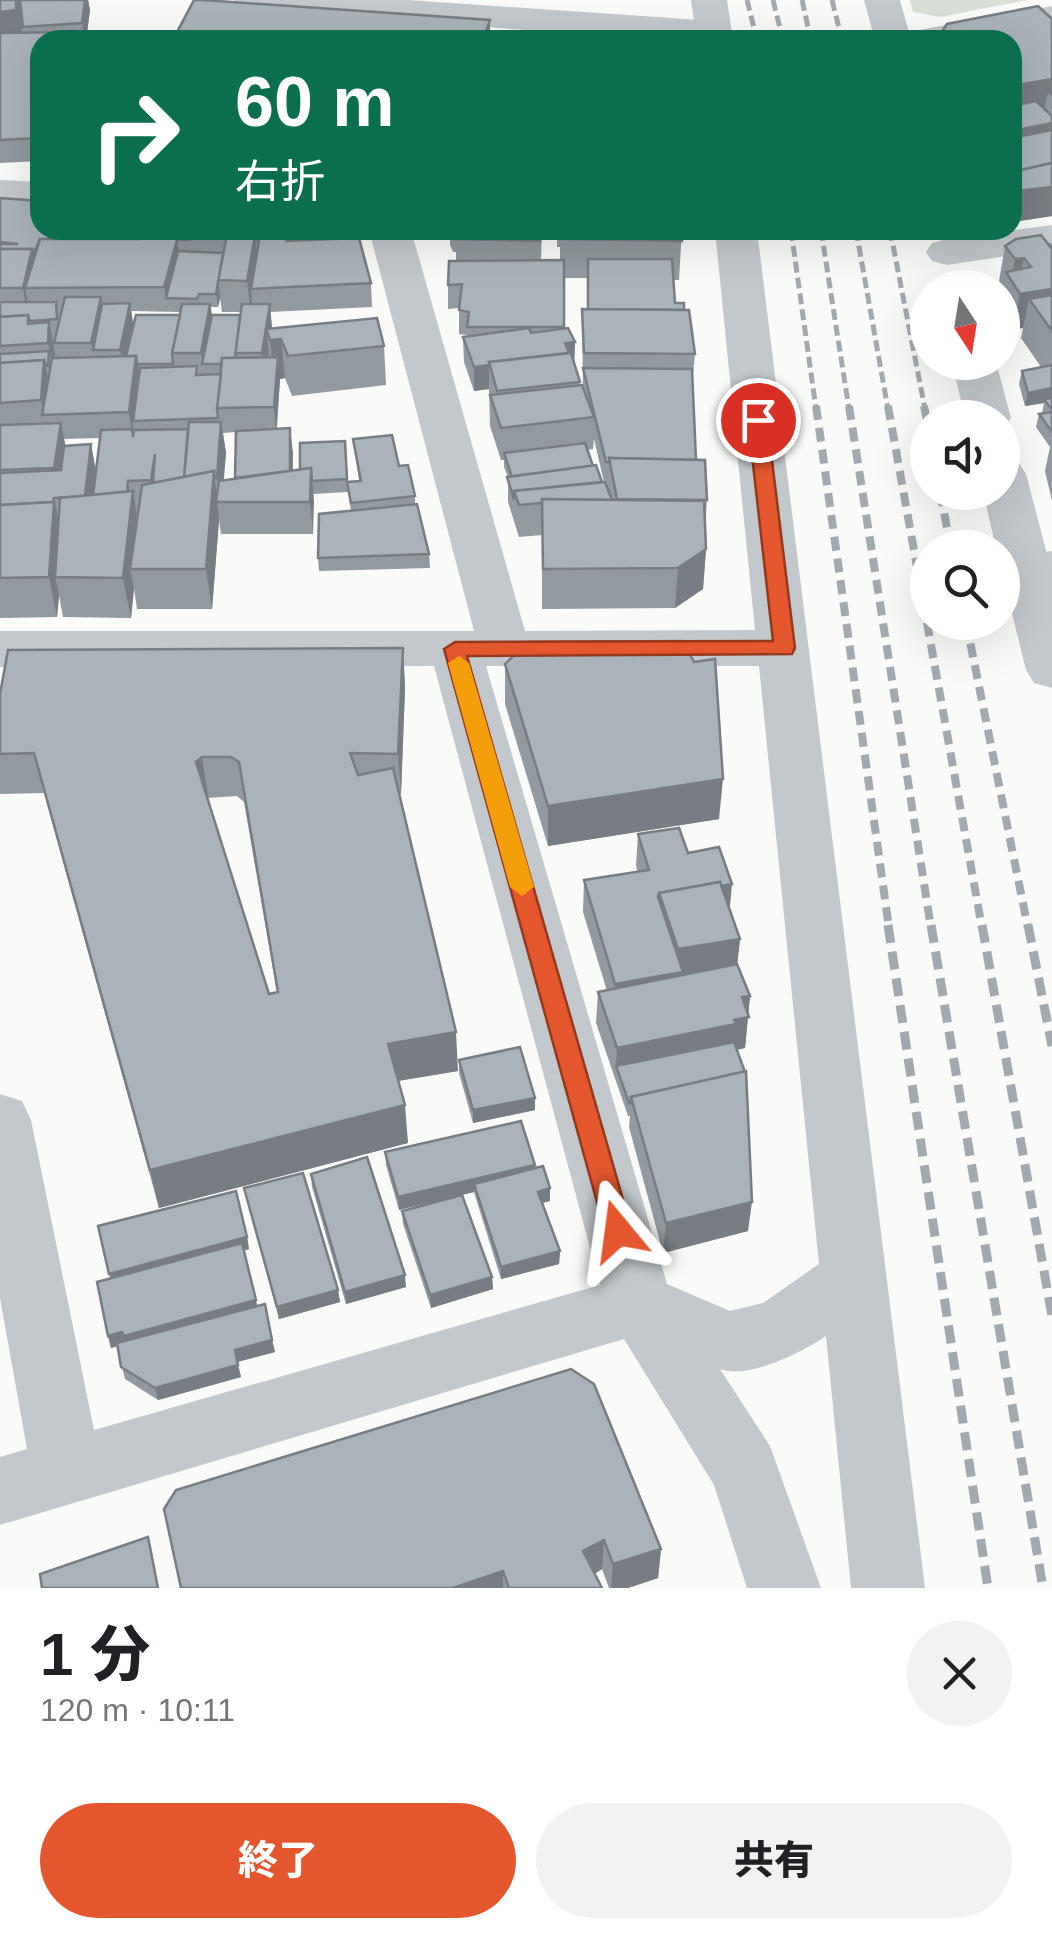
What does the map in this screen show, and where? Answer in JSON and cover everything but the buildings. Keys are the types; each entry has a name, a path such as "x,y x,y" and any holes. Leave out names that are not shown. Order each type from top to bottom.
{"street":[{"path":"252,0 712,24"},
{"path":"882,0 890,30"},
{"path":"980,30 1052,17"},
{"path":"0,192 30,194"},
{"path":"948,256 1052,237"},
{"path":"392,240 480,649 639,1304 745,1470 784,1588"},
{"path":"737,240 888,1588"},
{"path":"1016,510 1039,568 1052,670"},
{"path":"0,649 784,648"},
{"path":"0,1120 66,1470"},
{"path":"0,1491 639,1304 729,1342 780,1330 854,1277"}],"shaded area":[{"path":"910,0 1027,0 940,17 913,12"}],"railway":[{"path":"747,0 754,30"},
{"path":"773,0 780,30"},
{"path":"802,0 809,30"},
{"path":"832,0 840,30"},
{"path":"792,240 816,409"},
{"path":"823,240 849,409"},
{"path":"858,240 888,409"},
{"path":"892,240 923,400"},
{"path":"816,406 889,928"},
{"path":"849,406 931,928"},
{"path":"888,406 982,928"},
{"path":"944,510 947,530"},
{"path":"970,640 1028,928"},
{"path":"888,925 988,1588"},
{"path":"931,925 1043,1588"},
{"path":"982,925 1052,1316"},
{"path":"1028,925 1052,1046"}],"slow traffic":[{"path":"459,663 522,887"}],"route":[{"path":"618,1231 455,649 784,648 758,420"}]}
